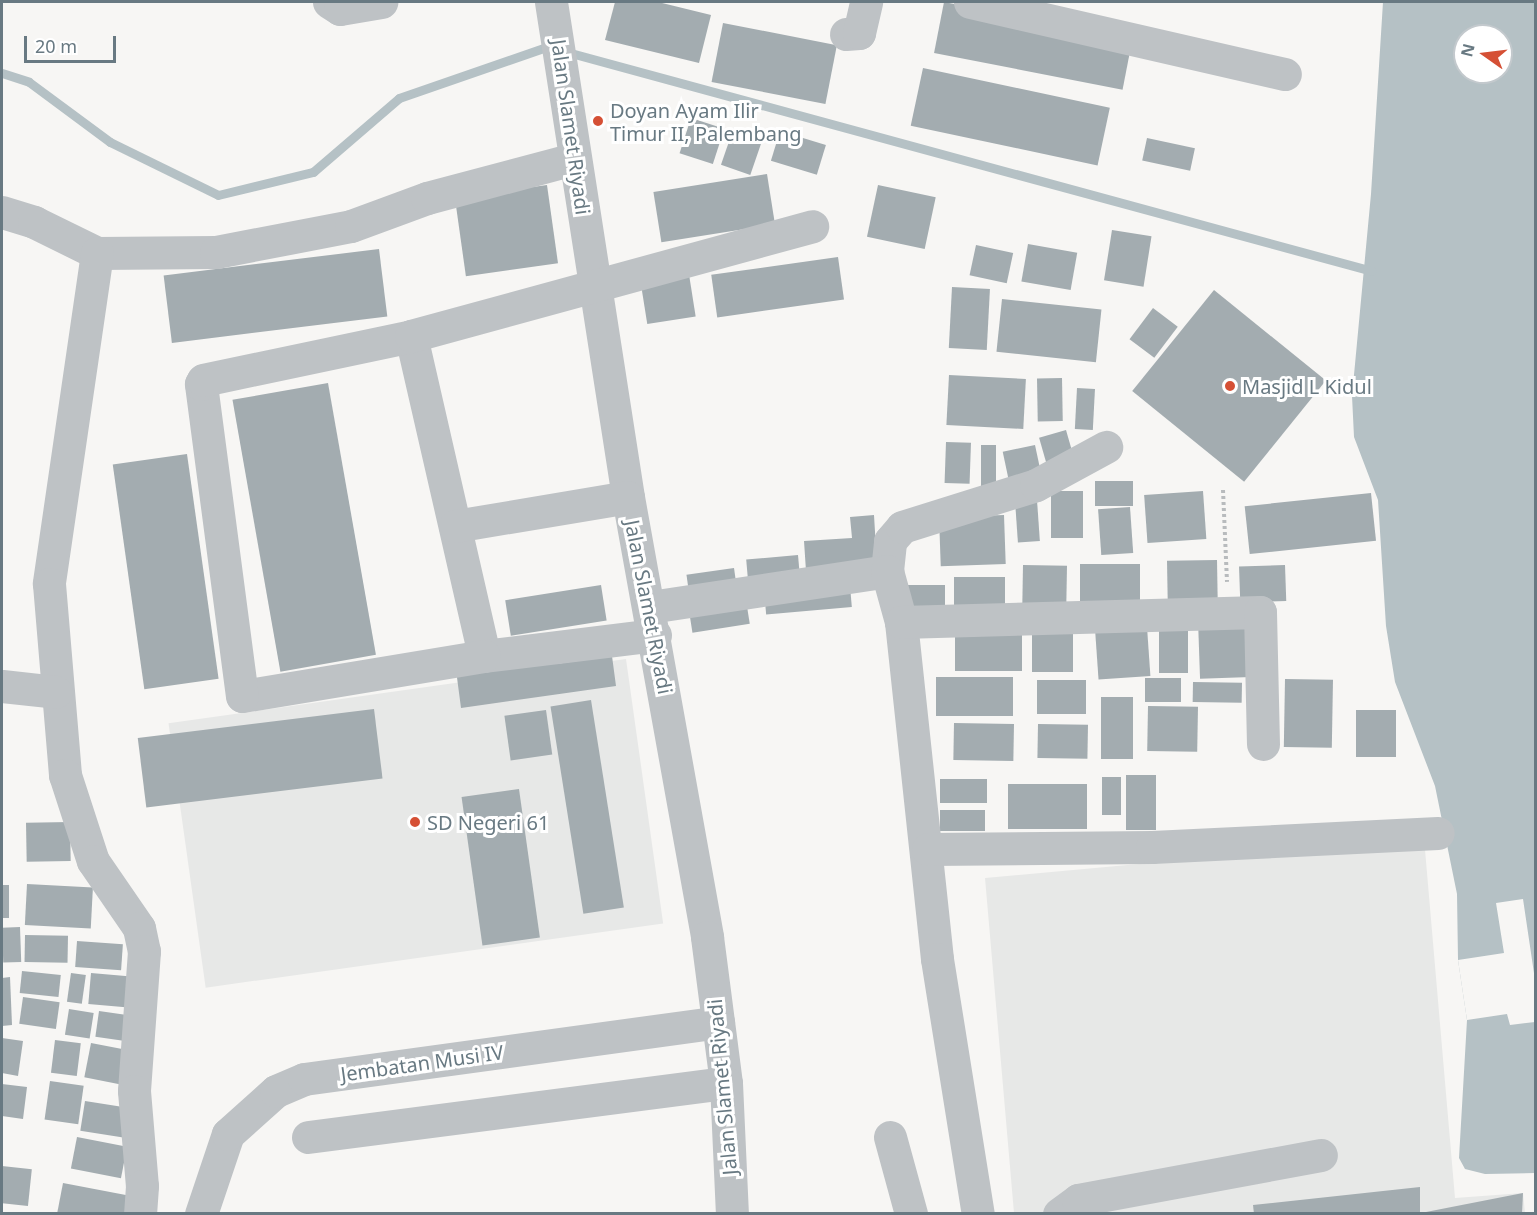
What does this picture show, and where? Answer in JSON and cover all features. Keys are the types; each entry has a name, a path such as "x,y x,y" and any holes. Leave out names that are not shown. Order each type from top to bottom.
{"street":[{"path":"329,2 340,9 381,2"},
{"path":"846,34 859,33 866,2"},
{"path":"970,2 1285,74"},
{"name":"Jalan Slamet Riyadi","path":"553,12 628,497 653,621 707,937 726,1083 732,1214"},
{"path":"2,212 34,222 97,253 216,252 351,226 427,198 574,159"},
{"path":"812,226 595,283 411,336 203,380 201,384 239,694 250,696 484,656 887,571"},
{"path":"97,253 49,584 56,692 65,775 78,824 93,861 139,928 144,951 134,1091 142,1186 140,1214"},
{"path":"411,336 484,656"},
{"path":"978,1214 937,959 928,849 901,622 887,571 890,542 902,527 1036,485 1106,447"},
{"path":"455,526 628,497"},
{"path":"901,622 1256,611 1262,615 1263,744"},
{"path":"2,686 56,692"},
{"path":"928,849 1152,847 1438,833"},
{"name":"Jembatan Musi IV","path":"201,1214 228,1134 276,1091 304,1079 718,1022"},
{"path":"308,1137 726,1083"},
{"path":"890,1137 911,1214"},
{"path":"1059,1214 1078,1200 1321,1155"}],"path":[{"path":"1223,490 1228,613"}],"shaded area":[{"path":"1383,2 1535,2 1535,1173 1485,1174 1465,1169 1459,1158 1467,1020 1458,960 1457,894 1435,786 1395,682 1386,626 1378,500 1354,437 1352,396 1371,194"},
{"name":"SD Negeri 61","path":"626,659 663,923 206,988 168,723"},
{"path":"1424,838 1455,1198 1523,1193 1525,1213 1014,1213 985,878"}],"pier":[{"path":"1523,899 1535,980 1535,1022 1510,1025 1507,1014 1467,1020 1458,960 1504,953 1496,903"}],"building":[{"path":"615,2 658,2 711,15 699,63 605,40"},
{"path":"944,2 1132,39 1123,90 934,53"},
{"path":"723,23 837,45 825,104 712,82"},
{"path":"923,68 1110,108 1098,165 911,126"},
{"path":"691,118 724,129 713,164 680,153"},
{"path":"734,127 763,137 750,175 721,165"},
{"path":"780,131 826,145 817,175 771,161"},
{"path":"1147,138 1195,148 1190,171 1142,160"},
{"path":"767,174 775,224 661,242 653,192"},
{"path":"547,185 558,263 466,276 455,198"},
{"path":"878,185 936,197 925,249 867,237"},
{"path":"1112,230 1152,236 1144,287 1104,280"},
{"path":"1028,244 1077,253 1071,290 1021,281"},
{"path":"976,245 1013,253 1007,283 970,275"},
{"path":"379,249 387,316 172,343 164,275"},
{"path":"838,257 844,300 717,317 711,275"},
{"path":"688,268 696,316 647,324 640,276"},
{"path":"952,287 990,289 987,350 949,348"},
{"name":"Masjid L Kidul","path":"1214,290 1326,381 1244,482 1132,391"},
{"path":"1002,299 1101,309 1096,362 996,352"},
{"path":"1153,308 1178,327 1154,358 1130,339"},
{"path":"949,375 1026,379 1023,429 946,425"},
{"path":"1037,378 1062,378 1063,421 1038,421"},
{"path":"328,383 376,655 280,672 232,400"},
{"path":"1077,388 1095,389 1093,430 1075,429"},
{"path":"1066,430 1073,455 1046,463 1039,438"},
{"path":"946,442 971,443 970,484 945,483"},
{"path":"981,445 996,445 996,488 981,488"},
{"path":"1035,445 1041,474 1009,481 1003,452"},
{"path":"187,454 219,679 144,689 113,464"},
{"path":"1095,481 1133,481 1133,506 1095,506"},
{"path":"1051,491 1083,491 1083,538 1051,538"},
{"path":"1203,491 1206,539 1147,543 1144,495"},
{"path":"1371,493 1376,541 1250,554 1245,506"},
{"path":"1037,500 1040,541 1018,542 1015,502"},
{"path":"1130,507 1133,553 1101,555 1098,509"},
{"path":"874,515 877,565 806,571 804,541 852,538 850,517"},
{"path":"1004,515 1006,564 941,566 939,517"},
{"path":"798,555 800,576 748,580 746,560"},
{"path":"1217,560 1218,601 1168,602 1167,561"},
{"path":"1080,564 1140,564 1140,602 1080,602"},
{"path":"1023,565 1067,566 1066,605 1022,604"},
{"path":"1285,565 1286,601 1240,603 1239,567"},
{"path":"734,568 737,589 689,595 686,575"},
{"path":"954,577 1005,577 1005,616 954,616"},
{"path":"601,585 607,621 511,636 505,600"},
{"path":"905,585 945,585 945,613 905,613"},
{"path":"850,586 852,607 766,614 764,593"},
{"path":"746,600 750,624 692,633 689,609"},
{"path":"1249,619 1251,677 1200,679 1198,621"},
{"path":"1159,624 1188,624 1188,673 1159,673"},
{"path":"1147,627 1150,676 1099,680 1095,631"},
{"path":"955,628 1022,628 1022,671 955,671"},
{"path":"1032,630 1073,630 1073,672 1032,672"},
{"path":"555,656 556,664 612,656 616,686 461,708 456,670"},
{"path":"936,677 1013,677 1013,716 936,716"},
{"path":"1145,678 1181,678 1181,702 1145,702"},
{"path":"1285,679 1333,680 1332,748 1284,747"},
{"path":"1037,680 1086,680 1086,714 1037,714"},
{"path":"1193,682 1242,683 1242,703 1193,702"},
{"path":"1101,697 1133,697 1133,759 1101,759"},
{"path":"591,700 624,907 583,914 551,706"},
{"path":"1148,706 1198,707 1197,752 1147,751"},
{"path":"374,709 383,778 146,807 138,738"},
{"path":"546,710 552,755 511,760 504,716"},
{"path":"1356,710 1396,710 1396,757 1356,757"},
{"path":"954,723 1014,724 1013,761 953,760"},
{"path":"1038,724 1088,725 1087,759 1037,758"},
{"path":"1126,775 1156,775 1156,830 1126,830"},
{"path":"1102,777 1121,777 1121,815 1102,815"},
{"path":"940,779 987,779 987,803 940,803"},
{"path":"1008,784 1087,784 1087,829 1008,829"},
{"path":"519,789 540,938 482,946 462,797"},
{"path":"940,810 985,810 985,831 940,831"},
{"path":"70,822 71,861 27,862 26,823"},
{"path":"27,884 93,887 91,928 25,925"},
{"path":"2,885 9,885 9,918 2,918"},
{"path":"20,927 21,962 3,963 2,928"},
{"path":"25,935 68,936 68,963 25,962"},
{"path":"77,941 123,944 121,970 75,967"},
{"path":"22,971 61,975 58,997 20,993"},
{"path":"71,973 86,975 82,1004 67,1002"},
{"path":"91,973 137,977 134,1008 88,1004"},
{"path":"10,977 12,1025 2,1026 2,978"},
{"path":"23,997 60,1002 56,1029 19,1024"},
{"path":"69,1009 94,1013 90,1039 65,1035"},
{"path":"99,1011 136,1016 132,1042 95,1037"},
{"path":"2,1038 23,1041 18,1076 2,1073"},
{"path":"55,1040 81,1043 77,1076 51,1073"},
{"path":"91,1043 131,1051 125,1085 84,1077"},
{"path":"50,1081 84,1086 78,1124 45,1120"},
{"path":"2,1084 27,1087 23,1119 2,1116"},
{"path":"85,1101 129,1108 125,1138 80,1131"},
{"path":"77,1137 127,1147 121,1178 71,1168"},
{"path":"2,1166 32,1169 28,1206 2,1203"},
{"path":"63,1183 131,1196 128,1214 57,1214"},
{"path":"1420,1187 1420,1214 1254,1214 1253,1205"},
{"path":"1523,1193 1522,1214 1426,1214 1426,1212"}],"waterway":[{"path":"2,73 29,82 110,142 218,195 313,172 399,98 546,47 553,49"},
{"path":"567,52 1372,271"}],"place":[{"name":"Doyan Ayam Ilir Timur II, Palembang","path":"598,121"},
{"name":"Masjid L Kidul","path":"1230,386"},
{"name":"SD Negeri 61","path":"415,822"}]}
